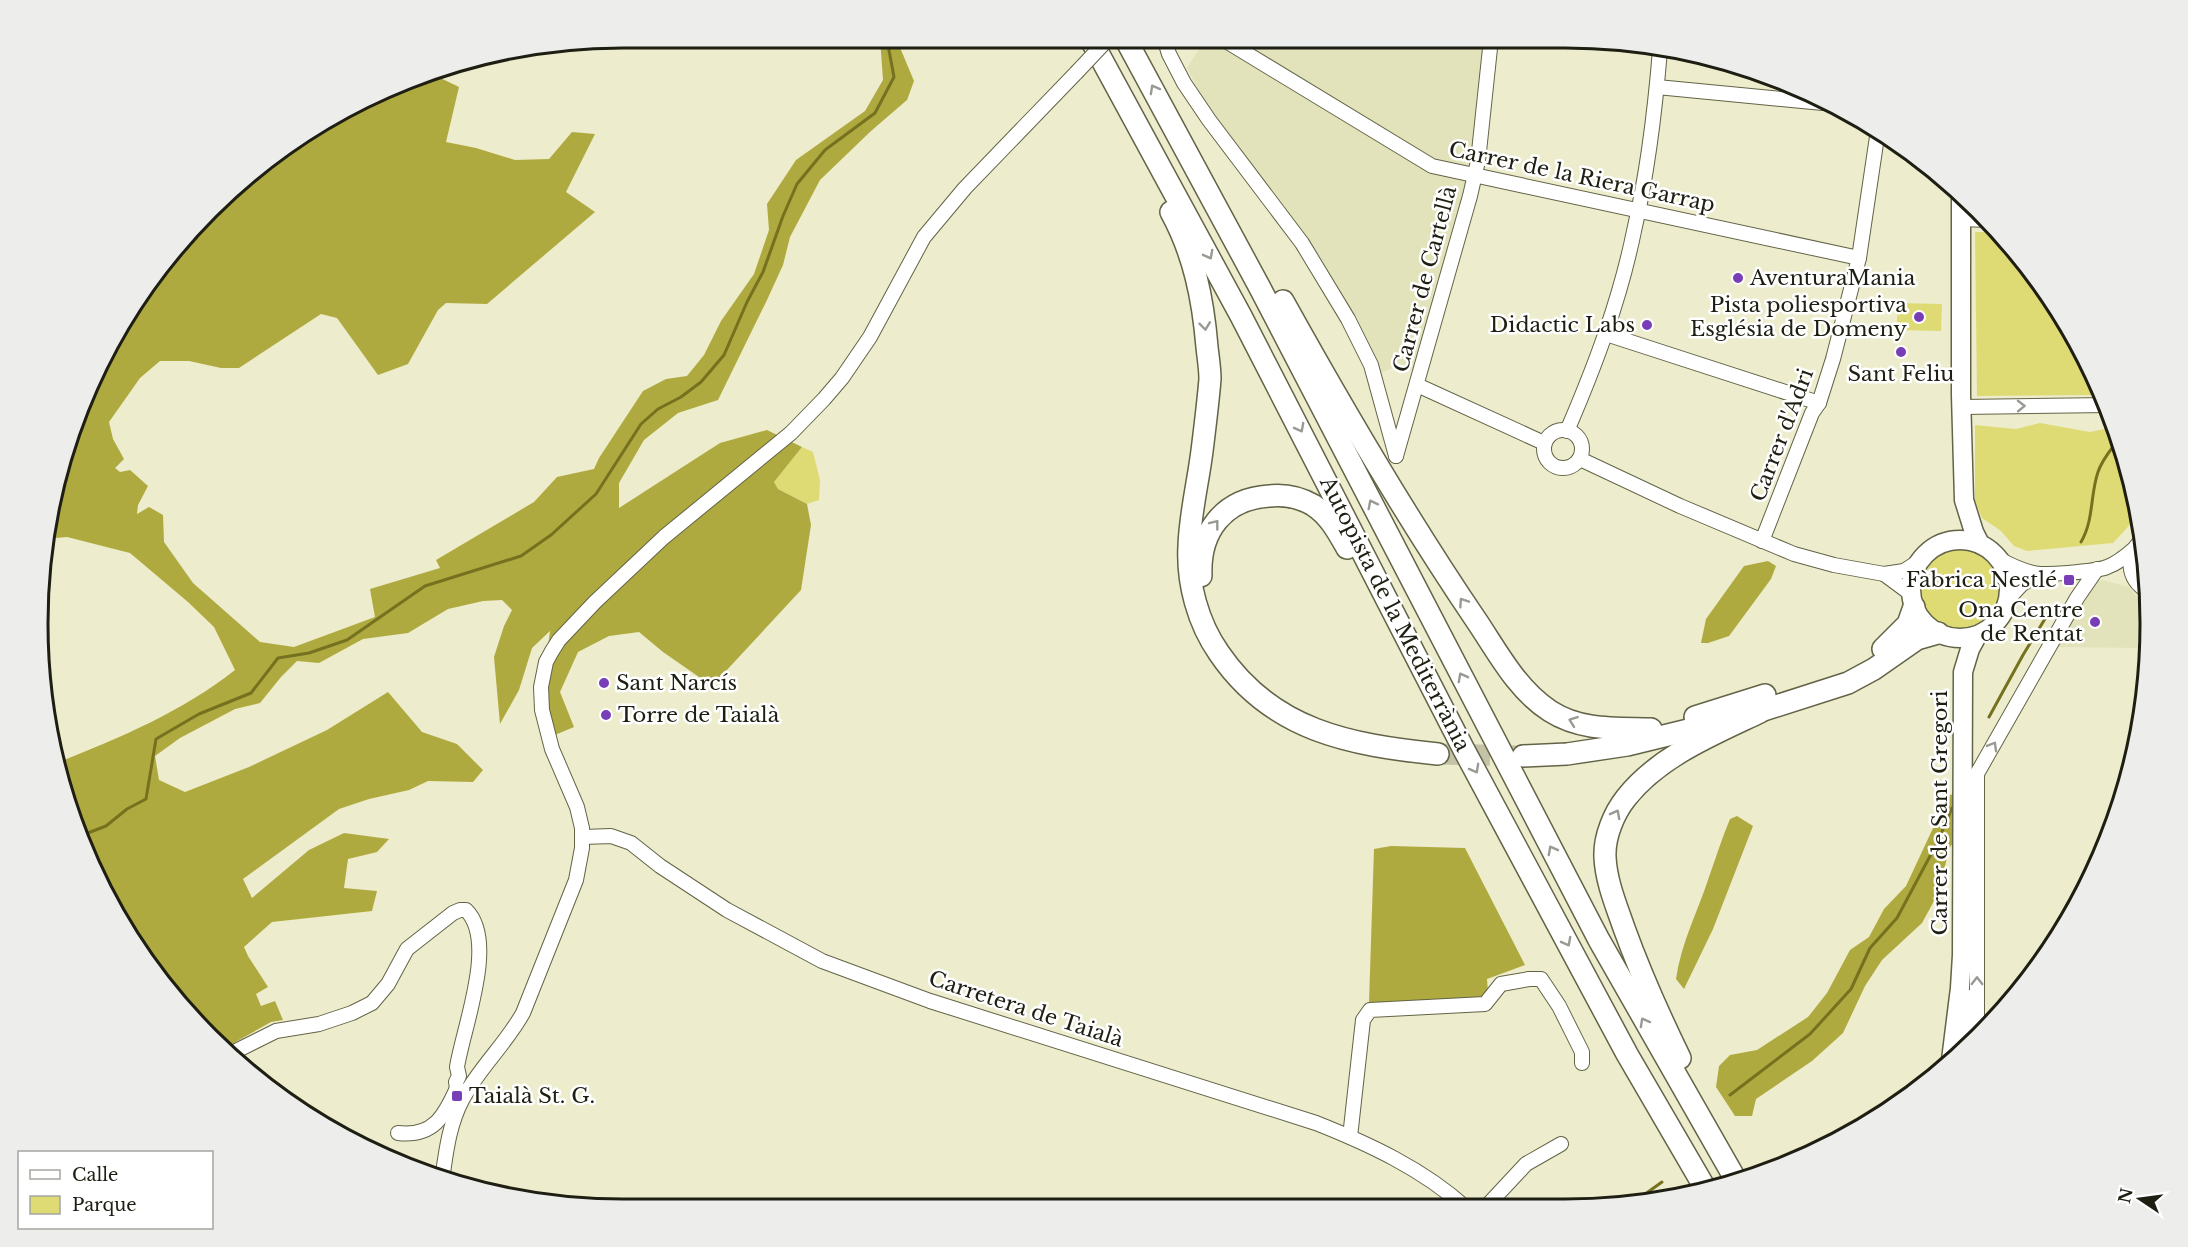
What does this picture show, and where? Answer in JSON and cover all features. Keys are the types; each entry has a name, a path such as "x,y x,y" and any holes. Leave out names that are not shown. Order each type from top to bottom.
{"highway":[{"name":"Autopista de la Mediterrània","path":"1096,48 1241,316 1435,692 1627,1054 1701,1182"},
{"name":"Autopista de la Mediterrània","path":"1131,48 1260,288 1599,939 1732,1173"},
{"path":"1121,93 1132,136 1176,220 1202,294 1210,376 1188,547 1199,614 1210,639 1227,665 1257,697 1279,713 1307,727 1341,739 1393,749 1435,748 1365,734 1324,721 1281,700 1254,681 1228,650 1212,619 1203,594 1200,561 1208,533 1216,521 1236,504 1251,498 1290,496 1314,506 1328,517 1435,692"},
{"path":"1182,141 1270,277 1337,399 1454,588 1521,684 1537,702 1576,723 1602,728 1651,729"},
{"path":"1912,600 1908,624 1880,651 1849,667 1701,716 1651,729 1611,738 1521,751 1568,754 1627,745 1760,712 1848,683 1874,669 1917,639 1941,635"},
{"path":"1723,1158 1702,1101 1657,1012 1634,955 1612,891 1605,855 1612,822 1633,789 1675,756 1703,739 1760,712"}],"main road":[{"path":"1961,207 1960,395 1964,500 1980,544"},
{"path":"1946,542 1956,528 1964,500"},
{"path":"1963,540 1980,544 1991,550 2000,560 2008,578 2006,608 1998,621 1977,636 1959,639 1941,635 1923,622 1912,600 1912,579 1918,562 1932,549 1946,542 1963,540"},
{"name":"Carrer de Sant Gregori","path":"1941,635 1956,650 1963,672"},
{"name":"Carrer de Sant Gregori","path":"1953,1048 1962,955 1963,672 1977,636"}],"street":[{"path":"460,1086 477,1077 505,1041 523,1012 576,880 583,837 577,807 552,749 542,710 541,687 546,662 552,651 575,623 649,551 791,433 824,399 842,378 870,337 924,237 971,183 1100,48"},
{"name":"Carrer de Cartellà","path":"1167,48 1184,83 1209,120 1302,243 1348,319 1371,366 1396,456 1418,385 1474,177 1490,48"},
{"name":"Carrer de la Riera Garrap","path":"1237,48 1432,166 1474,177 1859,258"},
{"path":"1567,430 1606,334 1623,276 1648,159 1660,56"},
{"path":"1657,87 1806,101"},
{"name":"Carrer d'Adri","path":"1762,541 1812,413 1819,403 1833,359 1859,258 1876,140"},
{"path":"1961,219 1973,219"},
{"path":"1606,334 1819,403"},
{"path":"1418,385 1544,443"},
{"path":"1962,407 2097,405"},
{"path":"1567,430 1573,433 1580,442 1582,453 1580,459 1570,467 1558,468 1547,461 1544,456 1544,443 1556,431 1567,430"},
{"path":"1580,459 1794,554 1834,566 1884,574 1904,571 1918,562"},
{"path":"1963,796 2077,598 2101,569 2122,560 2135,547"},
{"path":"2133,578 2130,563 2135,550"},
{"path":"2000,560 2019,569 2039,574 2101,569 2121,572 2133,578 2139,585"},
{"path":"1884,574 1912,600"},
{"path":"2008,598 2022,584 2039,574"},
{"name":"Carrer de Sant Gregori","path":"1977,774 1977,1024"},
{"name":"Carretera de Taialà","path":"583,837 611,836 631,843 660,866 728,910 822,961 930,1001 1316,1123 1350,1137 1420,1173 1455,1199"},
{"path":"238,1050 276,1031 319,1024 352,1013 372,1003 388,984 407,949 453,913 466,910 478,930 476,980 457,1067 460,1086 444,1169"},
{"name":"Carrer de Sant Gregori","path":"1962,955 1966,993 1966,1035"},
{"path":"1350,1137 1363,1020 1370,1010 1485,1004 1501,984 1541,979 1559,1006 1582,1052 1582,1063"},
{"path":"398,1133 412,1135 431,1127 441,1118 466,1073 477,1077"},
{"path":"1493,1199 1526,1164 1561,1144"}],"shaded area":[{"path":"881,48 900,48 914,81 907,100 820,180 790,237 783,265 718,400 678,413 644,440 619,483 619,508 720,443 767,430 802,447 774,482 778,489 807,504 811,525 801,590 712,686 663,652 639,632 609,636 578,652 560,692 574,727 550,737 546,662 550,631 532,648 519,690 500,724 494,657 512,610 502,600 483,601 448,609 408,633 363,639 319,663 297,661 260,703 235,709 180,738 155,756 159,780 185,792 249,767 327,730 388,692 422,732 457,744 483,770 473,782 428,781 409,790 339,809 243,879 252,898 309,850 344,833 389,839 377,852 348,859 344,888 377,891 372,911 272,922 244,947 268,987 256,994 261,1006 275,1001 283,1020 271,1022 232,1044 191,1003 167,974 125,911 92,844 65,760 173,711 235,670 214,627 130,553 67,537 55,538 68,475 92,403 107,369 145,304 191,244 244,191 273,167 336,125 403,92 441,78 459,87 446,142 515,160 549,159 572,132 595,134 566,192 595,212 487,304 446,303 438,310 408,364 378,375 337,318 321,314 239,368 221,368 189,361 160,361 140,378 109,422 113,439 124,459 115,468 120,472 130,470 148,486 138,505 137,514 149,507 163,515 164,542 193,583 260,642 294,647 375,617 370,589 440,568 436,560 534,502 557,477 594,469 643,391 666,379 687,376 704,355 721,321 754,274 769,230 767,204 796,160 865,111 883,80"},
{"path":"1200,48 1486,48 1467,196 1414,370 1397,366 1380,373 1356,318 1332,280 1208,108 1187,68"},
{"path":"1768,561 1776,566 1771,579 1729,636 1701,643 1706,619 1744,566"},
{"path":"2103,580 2129,587 2139,600 2139,648 2055,647 2092,584"},
{"path":"1955,793 1956,838 1949,849 1939,892 1922,923 1882,960 1865,986 1843,1033 1812,1061 1756,1099 1752,1116 1735,1116 1716,1087 1719,1066 1730,1055 1757,1050 1808,1017 1827,993 1850,950 1869,937 1884,909 1906,886 1948,796"},
{"path":"1737,816 1753,826 1713,929 1684,989 1676,979 1678,966 1727,826 1730,819"},
{"path":"1391,846 1465,848 1525,965 1487,979 1488,992 1477,999 1369,1003 1374,849"}],"green space":[{"path":"1975,232 1985,232 2021,273 2043,304 2081,369 2093,395 1977,396"},
{"name":"Pista poliesportiva Església de Domeny","path":"1897,303 1942,304 1941,331 1897,330"},
{"path":"2040,423 2090,432 2105,429 2120,475 2131,523 2113,543 2027,551 2014,546 2001,531 1982,518 1975,501 1975,425 2016,429"},
{"path":"802,447 813,452 820,480 819,500 807,504 778,489 774,482"},
{"path":"1961,548 1977,551 1991,560 2000,574 2003,590 2000,606 1991,620 1977,629 1961,632 1945,629 1931,620 1922,606 1919,590 1922,574 1931,560 1945,551"}],"waterway":[{"path":"88,833 106,826 127,809 146,799 156,739 199,714 251,693 278,658 309,653 347,640 425,586 521,556 551,535 596,494 641,424 658,409 681,397 701,382 724,355 763,272 797,184 825,150 875,113 894,77 889,48"},
{"path":"2081,542 2088,525 2098,472 2112,449"},
{"path":"1989,717 2051,609"},
{"path":"1730,1095 1810,1034 1851,989 1870,948 1897,918 1937,843 1952,808"},
{"path":"1647,1193 1662,1182"}],"tunnel":[{"path":"1438,754 1518,756"}],"place":[{"name":"AventuraMania","path":"1738,278"},
{"name":"Pista poliesportiva Església de Domeny","path":"1919,317"},
{"name":"Didactic Labs","path":"1647,325"},
{"name":"Sant Feliu","path":"1901,352"},
{"name":"Fàbrica Nestlé","path":"2069,580"},
{"name":"Ona Centre de Rentat","path":"2095,622"},
{"name":"Sant Narcís","path":"604,683"},
{"name":"Torre de Taialà","path":"606,715"},
{"name":"Taialà St. G.","path":"457,1096"}]}
